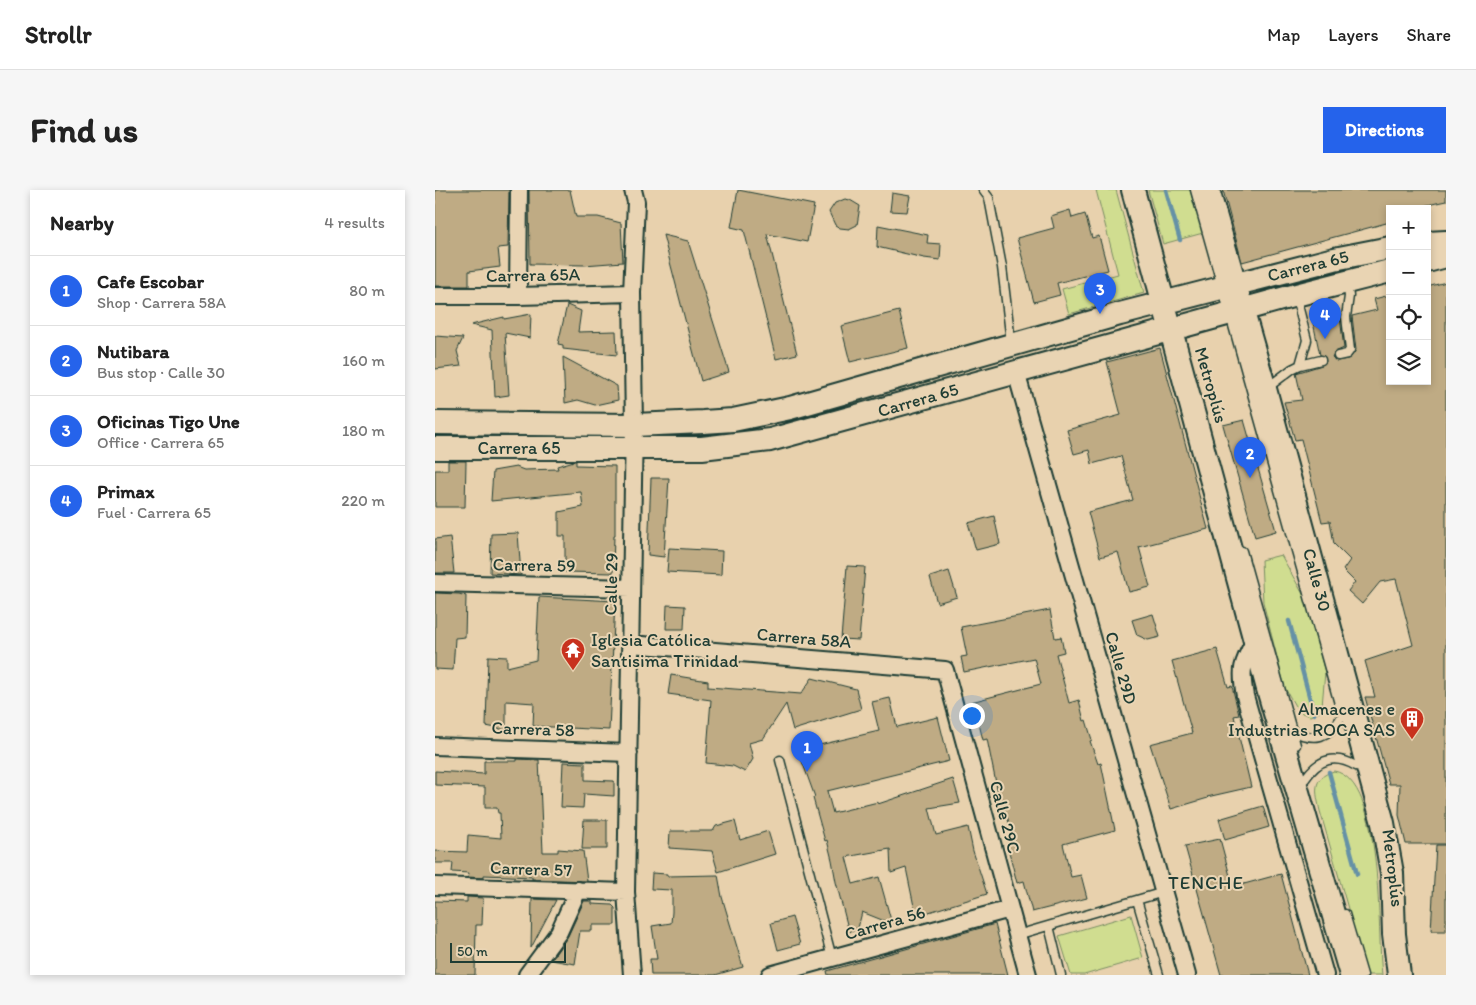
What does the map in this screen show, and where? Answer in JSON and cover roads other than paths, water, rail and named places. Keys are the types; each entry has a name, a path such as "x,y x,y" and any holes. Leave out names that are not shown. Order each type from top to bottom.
{"main road":[{"path":"1133,190 1174,315 1255,640 1351,975"},
{"name":"Calle 30","path":"1208,190 1236,312 1265,389 1375,788 1387,840 1392,873 1394,934 1399,975"},
{"path":"1431,243 1446,242"},
{"name":"Carrera 65","path":"435,448 702,448 770,440 1016,372 1174,315 1229,286 1334,259 1386,249"},
{"path":"1431,260 1446,256"},
{"name":"Carrera 65","path":"435,423 634,425 711,422 764,414 1011,345 1174,315 1236,312 1386,272"}],"street":[{"path":"518,296 519,190"},
{"name":"Calle 29","path":"631,975 627,892 634,425 632,293 637,202 634,192"},
{"name":"Carrera 65A","path":"435,296 632,293"},
{"name":"Calle 29D","path":"1016,372 1187,975"},
{"name":"Carrera 59","path":"435,583 631,588"},
{"path":"1255,640 1243,662 1242,672 1245,696 1325,975"},
{"name":"Carrera 58A","path":"630,644 945,670"},
{"name":"Calle 29C","path":"945,670 1028,975"},
{"name":"Carrera 58","path":"435,746 629,752"},
{"name":"Carrera 57","path":"435,886 627,892"},
{"path":"528,973 559,932 578,890"},
{"name":"Carrera 56","path":"770,975 1010,909"}],"lane":[{"path":"983,190 989,198 1002,267 1011,345"},
{"path":"1195,190 1229,286"},
{"path":"1338,356 1347,354 1350,350 1346,318 1349,296 1346,282"},
{"path":"1296,295 1307,340 1300,365"},
{"path":"1236,312 1345,724"},
{"path":"1265,389 1292,368 1321,360"},
{"path":"1239,540 1297,750"},
{"path":"1292,731 1307,737 1317,737 1333,729 1342,716"},
{"path":"1354,758 1359,775"},
{"path":"1305,779 1315,766 1332,759 1341,759 1356,766"},
{"path":"780,760 832,958"},
{"path":"1303,769 1308,788"},
{"path":"1017,935 1164,892"},
{"path":"1137,900 1159,975"},
{"path":"1343,909 1363,975"},
{"path":"1049,926 1061,975"}],"waterway":[{"path":"1166,190 1180,240"},
{"path":"1289,621 1314,714"},
{"path":"1329,772 1357,874"}],"place":[{"name":"Oficinas Tigo Une","path":"1100,314"},
{"name":"Primax","path":"1325,339"},
{"name":"Nutibara","path":"1250,478"},
{"name":"Iglesia Católica Santisima Trinidad","path":"573,671"},
{"name":"Almacenes e Industrias ROCA SAS","path":"1412,740"},
{"name":"Cafe Escobar","path":"807,772"}],"district":[{"name":"TENCHE","path":"1206,882"}]}
